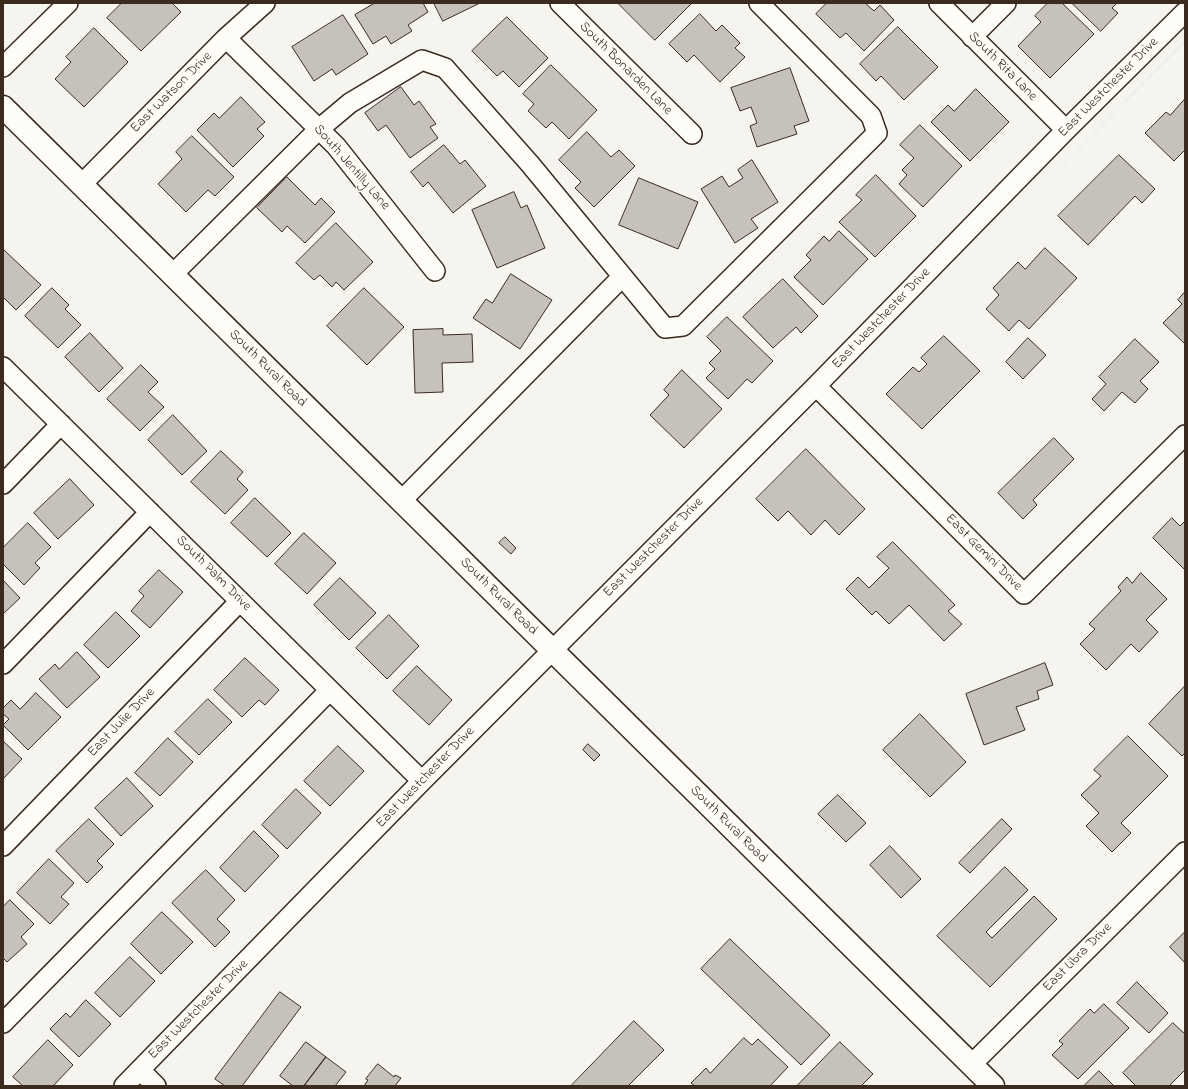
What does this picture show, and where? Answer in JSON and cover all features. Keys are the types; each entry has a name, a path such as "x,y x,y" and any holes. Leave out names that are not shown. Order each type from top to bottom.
{"main road":[{"name":"South Rural Road","path":"5,113 81,185 993,1086"}],"street":[{"path":"3,67 68,3"},
{"name":"East Watson Drive","path":"81,185 226,38 265,3"},
{"name":"South Bonarden Lane","path":"560,3 692,134"},
{"path":"172,275 319,129 350,103 422,60 445,68 530,164 664,328 683,326 877,133 871,116 759,3"},
{"name":"South Rita Lane","path":"939,3 1066,130"},
{"path":"972,37 1006,3"},
{"name":"East Westchester Drive","path":"124,1086 422,781 816,386 1066,130 1185,12"},
{"name":"South Jentilly Lane","path":"226,38 319,129 354,167 435,271"},
{"path":"401,501 622,277"},
{"name":"South Palm Drive","path":"3,367 422,781"},
{"name":"East Gemini Drive","path":"816,386 1024,594 1185,435"},
{"path":"3,484 61,424"},
{"path":"3,664 150,512"},
{"name":"East Julie Drive","path":"3,846 240,601"},
{"path":"3,1023 330,690"},
{"name":"East Libra Drive","path":"972,1065 1185,852"},
{"path":"140,1070 156,1086"}],"shaded area":[{"path":"1185,41 1185,42 596,635"}],"building":[{"path":"122,3 172,3 181,12 141,51 107,18"},
{"path":"375,3 423,3 428,12 408,25 412,31 391,44 386,36 373,44 355,15"},
{"path":"434,3 480,3 443,21"},
{"path":"618,3 692,3 655,40"},
{"path":"827,3 865,3 874,11 880,5 894,20 864,51 846,33 840,38 816,14"},
{"path":"1048,3 1062,3 1094,34 1050,78 1018,46 1041,22 1035,16"},
{"path":"1072,3 1117,3 1112,8 1118,13 1101,31"},
{"path":"700,14 716,31 722,25 740,43 735,48 745,57 720,82 694,55 687,62 669,44"},
{"path":"343,15 368,54 336,75 332,69 314,81 292,47"},
{"path":"507,17 548,58 519,87 503,71 497,76 472,51"},
{"path":"898,27 938,67 904,100 881,76 876,81 860,64"},
{"path":"94,28 128,62 84,107 55,79 71,62 66,57"},
{"path":"551,65 597,110 569,139 552,122 546,128 528,111 534,104 523,94"},
{"path":"790,68 809,121 794,126 797,134 757,147 750,126 757,123 751,107 740,111 731,88"},
{"path":"401,87 414,105 419,101 436,124 430,127 438,138 410,158 386,125 378,131 365,113"},
{"path":"976,89 1009,122 970,161 931,122 948,105 954,111"},
{"path":"241,97 265,122 257,129 264,136 233,167 197,130 214,113 219,118"},
{"path":"1185,99 1185,150 1174,161 1145,133 1166,112 1170,115"},
{"path":"920,125 962,166 923,207 899,184 907,175 902,170 914,158 900,145"},
{"path":"587,132 611,157 619,150 635,166 594,207 575,188 581,182 559,160"},
{"path":"192,136 234,177 215,196 208,190 186,212 158,184 182,159 176,152"},
{"path":"444,145 460,164 465,160 486,186 453,213 428,182 423,187 411,172"},
{"path":"1119,155 1155,189 1142,203 1135,196 1088,245 1058,216"},
{"path":"752,160 778,202 751,219 758,228 735,243 701,189 722,176 729,187 743,178 738,170"},
{"path":"876,175 916,216 875,257 839,222 862,200 856,195"},
{"path":"287,177 315,205 321,198 335,212 305,243 287,226 282,232 257,208"},
{"path":"639,178 698,202 678,249 619,225"},
{"path":"514,192 521,208 527,205 545,248 497,268 472,210"},
{"path":"336,223 373,262 344,290 336,282 332,287 320,275 314,280 296,263"},
{"path":"839,231 868,259 823,305 794,277 811,260 806,255 824,236 829,241"},
{"path":"1045,248 1077,278 1029,329 1019,320 1009,331 986,309 999,295 993,288 1018,262 1025,269"},
{"path":"4,250 41,285 16,310 3,297"},
{"path":"511,274 552,300 520,349 473,318 486,299 492,303"},
{"path":"783,279 818,316 801,333 796,327 773,348 743,317"},
{"path":"52,288 69,305 65,309 81,325 58,348 25,316"},
{"path":"364,288 404,327 367,365 327,326"},
{"path":"1185,292 1185,344 1163,323 1182,304 1178,300"},
{"path":"727,317 773,361 752,383 747,379 728,399 706,378 715,369 709,363 721,351 707,337"},
{"path":"443,329 443,335 472,334 473,362 442,363 443,392 415,393 413,330"},
{"path":"90,333 123,368 99,392 65,357"},
{"path":"944,336 980,371 922,429 886,394 913,367 919,372 927,364 921,358"},
{"path":"1028,338 1046,355 1023,379 1006,362"},
{"path":"1135,339 1159,362 1140,381 1148,389 1135,403 1122,392 1104,411 1092,399 1106,384 1099,377"},
{"path":"141,365 158,382 148,392 164,407 140,431 107,399"},
{"path":"682,370 722,409 684,448 650,415 669,395 664,390"},
{"path":"173,415 207,451 182,475 148,440"},
{"path":"1054,438 1074,459 1033,500 1037,505 1023,519 998,493"},
{"path":"806,449 865,509 839,535 825,520 811,535 788,511 778,521 756,499"},
{"path":"221,451 243,472 237,479 248,490 225,514 191,482"},
{"path":"70,479 94,505 58,539 34,513"},
{"path":"255,498 291,533 267,557 231,523"},
{"path":"1172,518 1180,526 1185,521 1185,570 1153,538"},
{"path":"28,523 51,547 35,563 40,568 24,585 3,564 3,548"},
{"path":"304,533 336,563 307,594 275,564"},
{"path":"505,537 516,548 511,554 499,543"},
{"path":"893,542 955,605 948,611 962,624 944,641 909,605 889,624 876,611 872,615 846,589 858,577 869,588 889,568 877,557"},
{"path":"159,570 183,592 150,628 131,611 144,596 139,591"},
{"path":"1141,573 1167,599 1146,620 1158,632 1139,652 1131,644 1106,670 1080,644 1095,629 1089,624 1121,591 1118,587 1127,577 1132,583"},
{"path":"340,578 376,613 349,640 314,605"},
{"path":"3,580 20,598 3,614"},
{"path":"116,612 140,636 108,668 84,645"},
{"path":"389,615 419,646 387,679 356,648"},
{"path":"77,652 100,677 67,708 39,679 55,664 59,669"},
{"path":"245,658 279,690 265,705 259,700 242,717 214,690"},
{"path":"1045,663 1053,685 1037,691 1039,699 1016,707 1025,730 984,745 966,694"},
{"path":"417,666 452,700 429,725 393,691"},
{"path":"1185,686 1185,753 1182,756 1149,724"},
{"path":"36,693 61,717 28,750 3,725 9,719 3,714 3,708 11,700 20,709"},
{"path":"208,699 232,722 199,755 175,732"},
{"path":"920,714 966,762 930,797 883,750"},
{"path":"1128,736 1168,776 1121,823 1131,833 1112,852 1086,826 1099,813 1081,795 1101,776 1094,770"},
{"path":"168,738 193,762 160,796 135,773"},
{"path":"3,741 22,759 3,779"},
{"path":"588,744 600,755 594,761 583,750"},
{"path":"338,746 364,771 330,806 304,781"},
{"path":"127,778 153,806 121,836 95,808"},
{"path":"296,789 321,813 287,849 262,825"},
{"path":"838,795 866,823 846,842 818,814"},
{"path":"89,819 114,844 97,861 103,867 87,883 56,851"},
{"path":"1002,819 1012,829 970,873 959,863"},
{"path":"254,831 279,856 245,892 220,868"},
{"path":"890,846 921,879 901,898 870,865"},
{"path":"49,859 74,883 61,897 69,904 50,924 17,893"},
{"path":"1005,867 1028,890 986,932 992,938 1034,896 1057,919 990,987 937,936"},
{"path":"206,870 235,900 217,919 230,932 215,947 172,903"},
{"path":"10,900 34,924 21,937 27,944 7,962 3,958 3,907"},
{"path":"162,912 193,942 161,974 131,944"},
{"path":"1185,932 1185,963 1170,947"},
{"path":"730,939 830,1035 801,1065 701,969"},
{"path":"130,957 155,981 120,1017 95,993"},
{"path":"1137,982 1168,1013 1149,1033 1117,1003"},
{"path":"280,992 301,1007 242,1086 225,1086 215,1079"},
{"path":"86,1000 111,1024 79,1057 50,1029 66,1013 70,1017"},
{"path":"1104,1004 1129,1028 1078,1079 1052,1055 1063,1044 1059,1041 1090,1009 1094,1013"},
{"path":"634,1021 664,1050 628,1086 571,1086"},
{"path":"1173,1023 1185,1034 1185,1070 1169,1086 1136,1086 1123,1073"},
{"path":"744,1038 752,1045 758,1039 788,1067 770,1086 695,1086 691,1083 706,1068 710,1073"},
{"path":"48,1040 73,1065 53,1086 23,1086 13,1077"},
{"path":"306,1042 326,1057 304,1086 293,1086 280,1076"},
{"path":"840,1042 873,1074 861,1086 797,1086"},
{"path":"326,1057 346,1072 335,1086 304,1086"},
{"path":"378,1064 394,1077 395,1075 401,1078 395,1086 364,1086 368,1080 366,1079"},
{"path":"1099,1071 1114,1086 1084,1086"}]}
